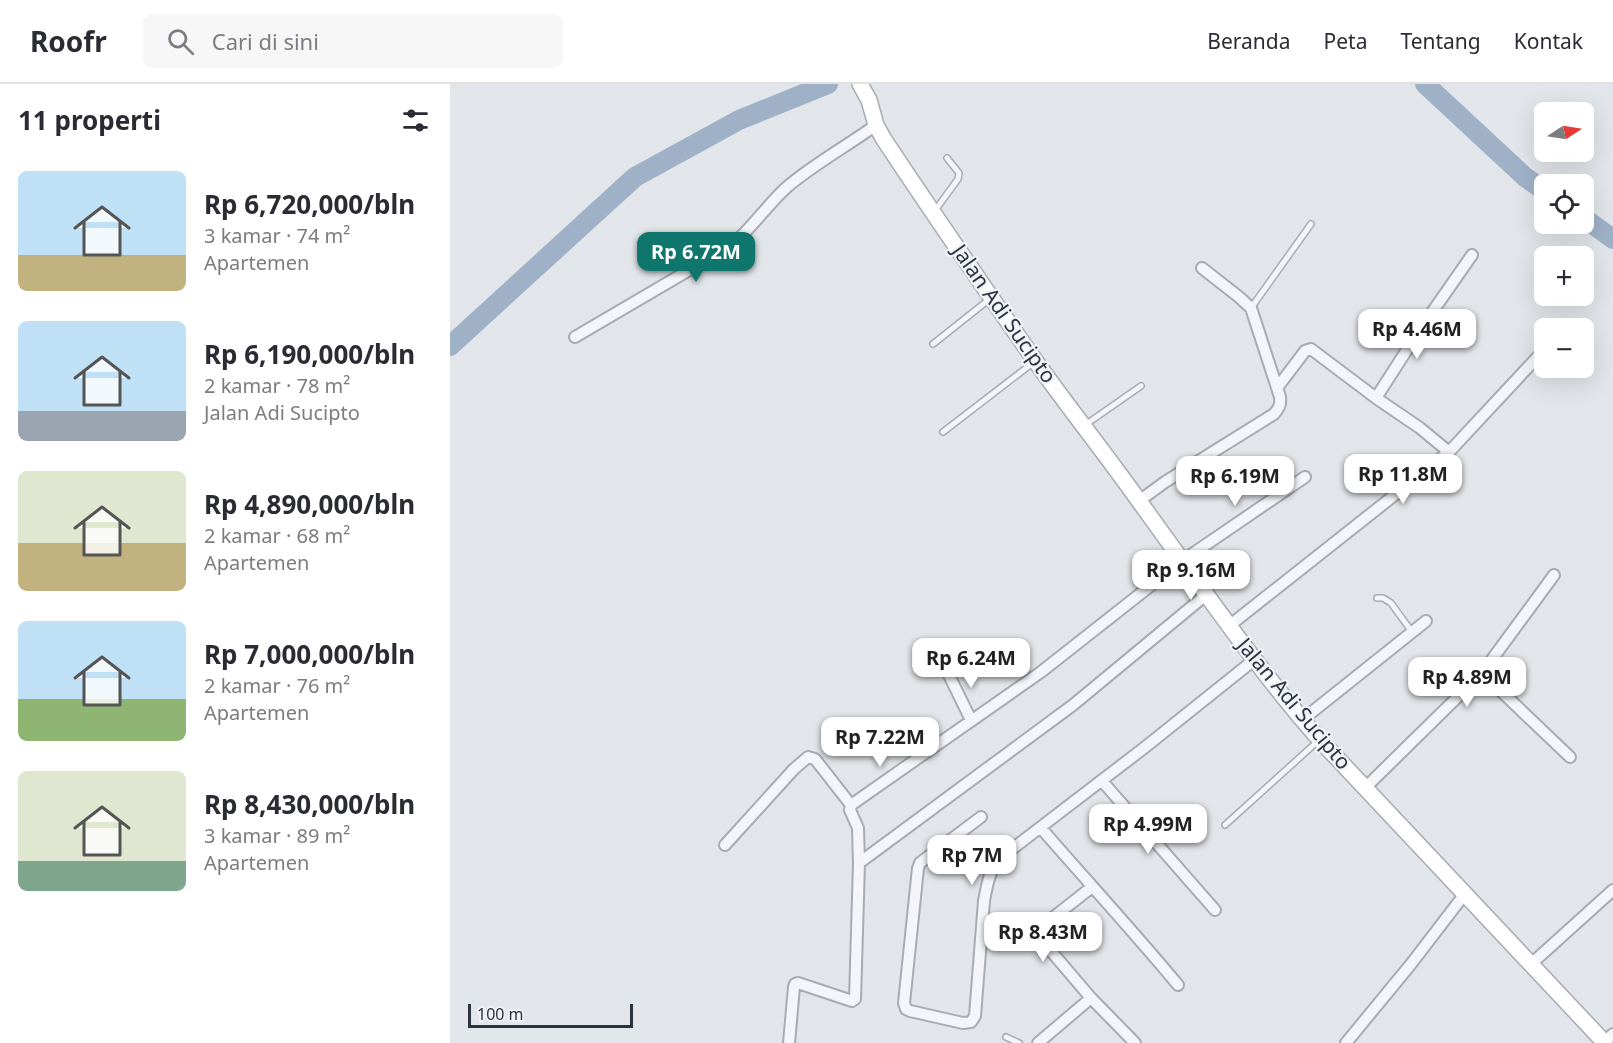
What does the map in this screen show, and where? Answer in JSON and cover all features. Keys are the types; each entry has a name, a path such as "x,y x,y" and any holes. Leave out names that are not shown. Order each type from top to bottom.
{"street":[{"name":"Jalan Adi Sucipto","path":"862,89 872,109 876,126 933,213 1035,361 1254,660 1320,740 1530,965 1607,1040"},
{"path":"575,338 732,245 762,212 804,174 876,126"},
{"path":"1376,398 1472,255"},
{"path":"1139,501 1165,482 1274,414 1281,404 1251,309 1202,268"},
{"path":"1277,388 1305,351 1311,349 1420,428 1449,452"},
{"path":"1229,626 1449,452 1534,361"},
{"path":"851,806 1041,672 1182,561 1305,477"},
{"path":"1365,788 1482,673 1554,575"},
{"path":"859,863 1072,705 1207,594"},
{"path":"1302,720 1426,621"},
{"path":"981,817 925,859 918,868 904,1003 906,1009 910,1011 963,1023 970,1022 975,1016 984,901 993,867 999,859 1102,781 1254,660"},
{"path":"946,669 971,720"},
{"path":"1482,673 1570,757"},
{"path":"725,844 794,769 808,757 815,759 851,806 850,810 858,830 859,863 855,999 852,1001 798,983 795,984 789,1043"},
{"path":"1102,781 1215,910"},
{"path":"1041,828 1178,985"},
{"path":"1092,887 1041,927 1037,933 1091,998 1135,1043"},
{"path":"1530,965 1613,890"},
{"path":"1347,1043 1464,895"},
{"path":"1038,1043 1091,998"}],"lane":[{"path":"933,213 958,179 959,173 948,158"},
{"path":"1251,309 1311,224"},
{"path":"933,344 992,297"},
{"path":"943,432 1035,361"},
{"path":"1084,426 1141,386"},
{"path":"1377,598 1383,598 1391,603 1412,632"},
{"path":"1225,825 1320,740"},
{"path":"1006,1037 1019,1043"}],"waterway":[{"path":"450,346 635,177 739,120 828,84"},
{"path":"1425,84 1534,183"},
{"path":"1594,225 1613,239"}]}
